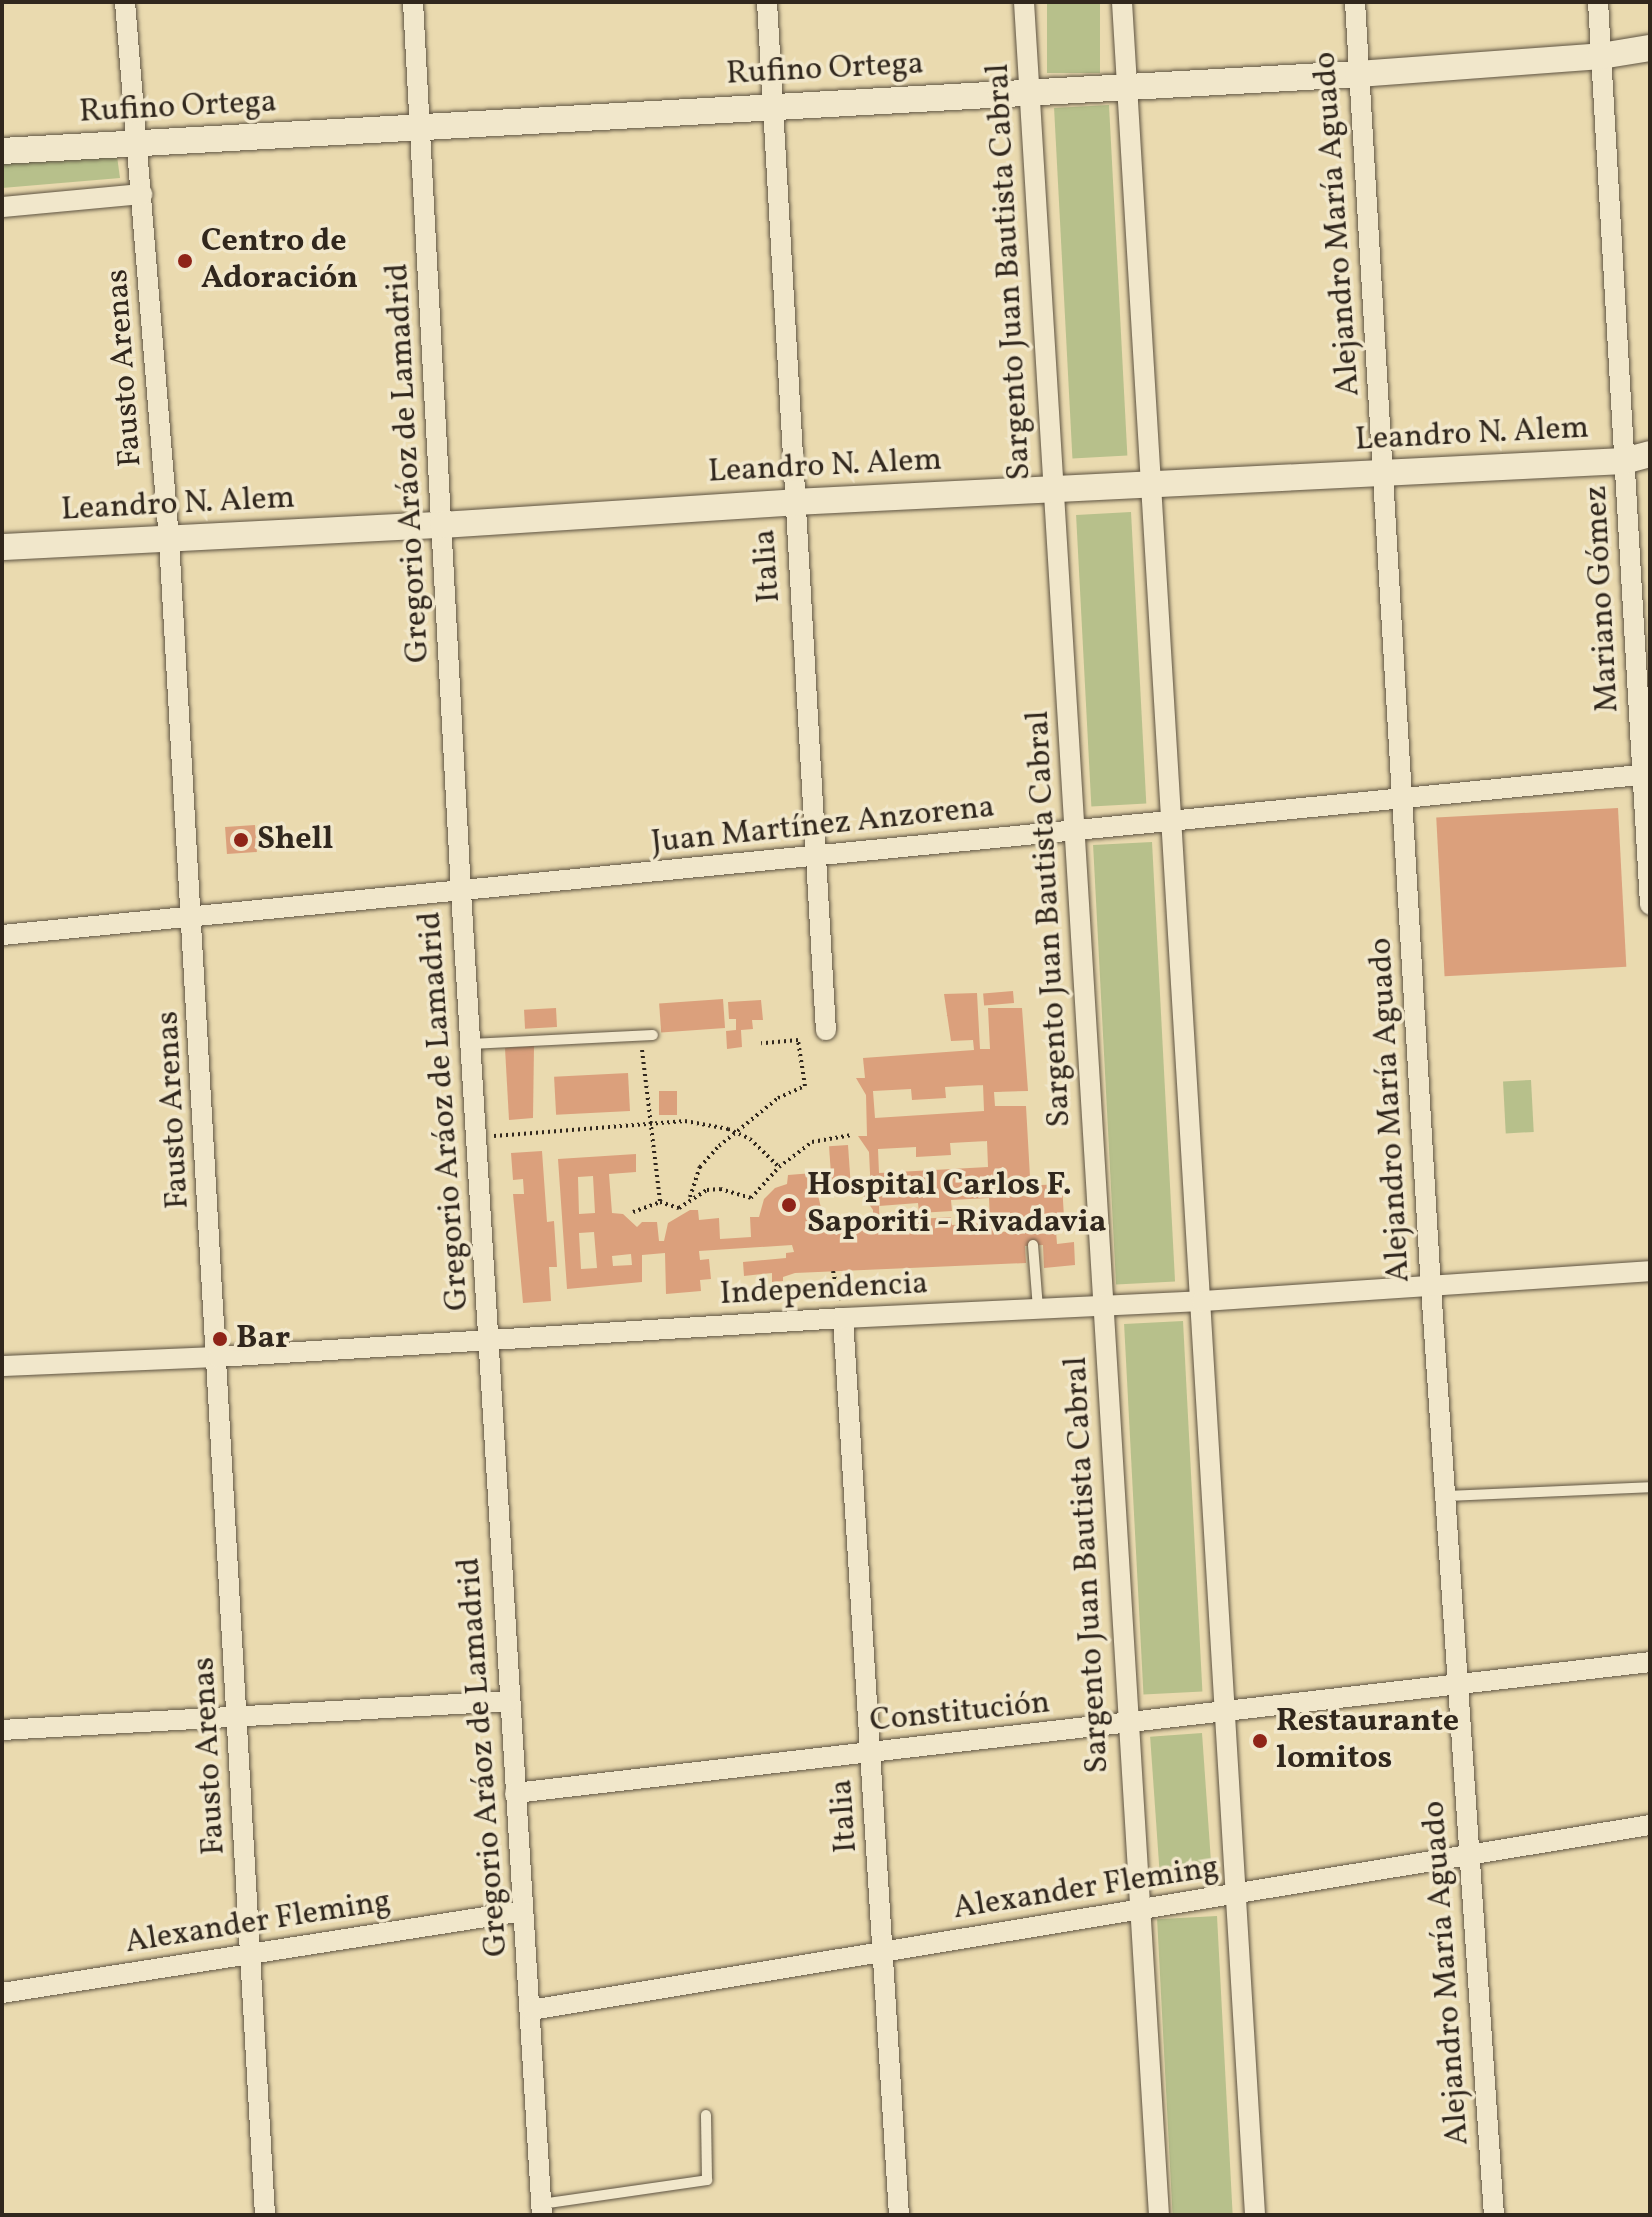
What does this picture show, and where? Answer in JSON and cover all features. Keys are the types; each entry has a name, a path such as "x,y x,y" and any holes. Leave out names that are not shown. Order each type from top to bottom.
{"street":[{"name":"Fausto Arenas","path":"125,2 169,540 265,2215"},
{"name":"Gregorio Aráoz de Lamadrid","path":"413,2 461,892 541,2210"},
{"name":"Italia","path":"767,2 794,502 819,857 826,1030"},
{"name":"Sargento Juan Bautista Cabral","path":"1024,2 1159,2215"},
{"path":"1122,2 1255,2215"},
{"name":"Alejandro María Aguado","path":"1355,2 1431,1287 1494,2215"},
{"name":"Mariano Gómez","path":"1598,2 1624,461 1647,775 1650,905"},
{"name":"Rufino Ortega","path":"2,151 1358,74 1601,56 1650,48"},
{"path":"2,207 142,194"},
{"name":"Leandro N. Alem","path":"2,547 443,525 794,502 1624,461 1650,454"},
{"name":"Juan Martínez Anzorena","path":"2,935 1647,775"},
{"name":"Independencia","path":"2,1366 218,1357 843,1318 1202,1301 1650,1271"},
{"name":"Italia","path":"843,1318 899,2215"},
{"name":"Constitución","path":"515,1793 1226,1714 1650,1662"},
{"path":"2,1730 509,1701"},
{"name":"Alexander Fleming","path":"531,2010 1650,1825"},
{"name":"Alexander Fleming","path":"2,1993 523,1911"}],"lane":[{"path":"470,1044 653,1035"},
{"path":"1033,1245 1038,1308"},
{"path":"1446,1496 1650,1487"},
{"path":"541,2210 707,2180 706,2115"}],"path":[{"path":"640,1036 653,1123 660,1202"},
{"path":"689,1199 700,1167 735,1132 778,1098 805,1086 798,1040 761,1043"},
{"path":"476,1137 685,1121 735,1132 750,1139 779,1167"},
{"path":"633,1212 660,1202 679,1208 707,1190 720,1189 751,1198 779,1167 812,1142 851,1135"},
{"path":"833,1271 843,1318"}],"green space":[{"path":"1047,2 1100,2 1100,73 1047,73"},
{"path":"1109,105 1127,456 1072,458 1054,108"},
{"path":"116,149 120,178 2,188 2,153"},
{"path":"1131,512 1146,804 1091,806 1076,515"},
{"path":"1152,842 1175,1281 1116,1284 1093,845"},
{"path":"1531,1080 1534,1132 1506,1133 1503,1081"},
{"path":"1183,1321 1202,1691 1143,1695 1124,1324"},
{"path":"1202,1733 1212,1879 1160,1882 1150,1737"},
{"path":"1217,1916 1233,2215 1173,2215 1157,1919"}],"building":[{"path":"1618,808 1626,967 1445,976 1436,818"},
{"name":"Shell","path":"255,825 257,852 227,854 225,827"},
{"path":"1013,991 1014,1003 984,1006 983,994"},
{"path":"977,993 980,1049 990,1049 988,1008 1022,1008 1028,1091 994,1092 995,1106 1026,1106 1030,1177 998,1179 999,1187 1062,1184 1064,1217 1055,1218 1057,1244 1074,1242 1075,1265 1044,1268 1043,1245 1025,1246 1026,1263 795,1273 783,1277 783,1281 772,1282 772,1273 744,1276 743,1262 786,1258 786,1253 794,1252 792,1245 699,1251 700,1260 709,1259 711,1279 700,1280 701,1291 666,1294 665,1253 642,1255 642,1282 567,1289 558,1159 636,1154 636,1172 609,1174 612,1213 623,1214 637,1227 642,1222 657,1222 659,1241 664,1241 668,1223 690,1210 698,1210 699,1220 719,1218 720,1239 751,1237 750,1217 759,1217 764,1199 775,1188 787,1184 788,1175 813,1173 821,1208 816,1208 817,1221 873,1220 873,1210 862,1194 871,1194 869,1152 858,1136 867,1136 866,1095 856,1078 865,1078 863,1058 974,1050 973,1040 951,1041 944,994","holes":["983,1085 984,1111 875,1118 873,1091 911,1089 912,1100 946,1098 945,1087","987,1141 988,1167 879,1173 878,1149 916,1147 916,1157 951,1155 950,1143","593,1176 595,1213 579,1214 578,1177","989,1198 990,1223 952,1225 951,1217 918,1219 919,1228 880,1231 879,1206 918,1203 919,1213 952,1211 951,1200","1021,1221 1021,1231 999,1232 998,1223","594,1232 597,1268 581,1269 579,1233","631,1254 632,1265 613,1266 612,1256"]},
{"path":"723,999 725,1028 661,1032 659,1003"},
{"path":"761,1000 763,1020 752,1020 753,1029 741,1030 742,1047 727,1049 726,1031 736,1030 736,1019 729,1019 728,1002"},
{"path":"556,1008 557,1027 525,1029 524,1010"},
{"path":"534,1046 533,1118 509,1120 505,1048"},
{"path":"628,1073 630,1111 556,1115 554,1077"},
{"path":"659,1091 677,1091 677,1115 659,1115"},
{"path":"848,1145 851,1188 832,1189 829,1146"},
{"path":"542,1151 547,1222 554,1221 557,1267 549,1267 551,1301 523,1303 513,1194 524,1194 523,1179 513,1180 511,1153"}],"place":[{"name":"Centro de Adoración","path":"185,261"},
{"name":"Shell","path":"241,840"},
{"name":"Hospital Carlos F. Saporiti - Rivadavia","path":"789,1205"},
{"name":"Bar","path":"220,1339"},
{"name":"Restaurante lomitos","path":"1260,1741"}]}
